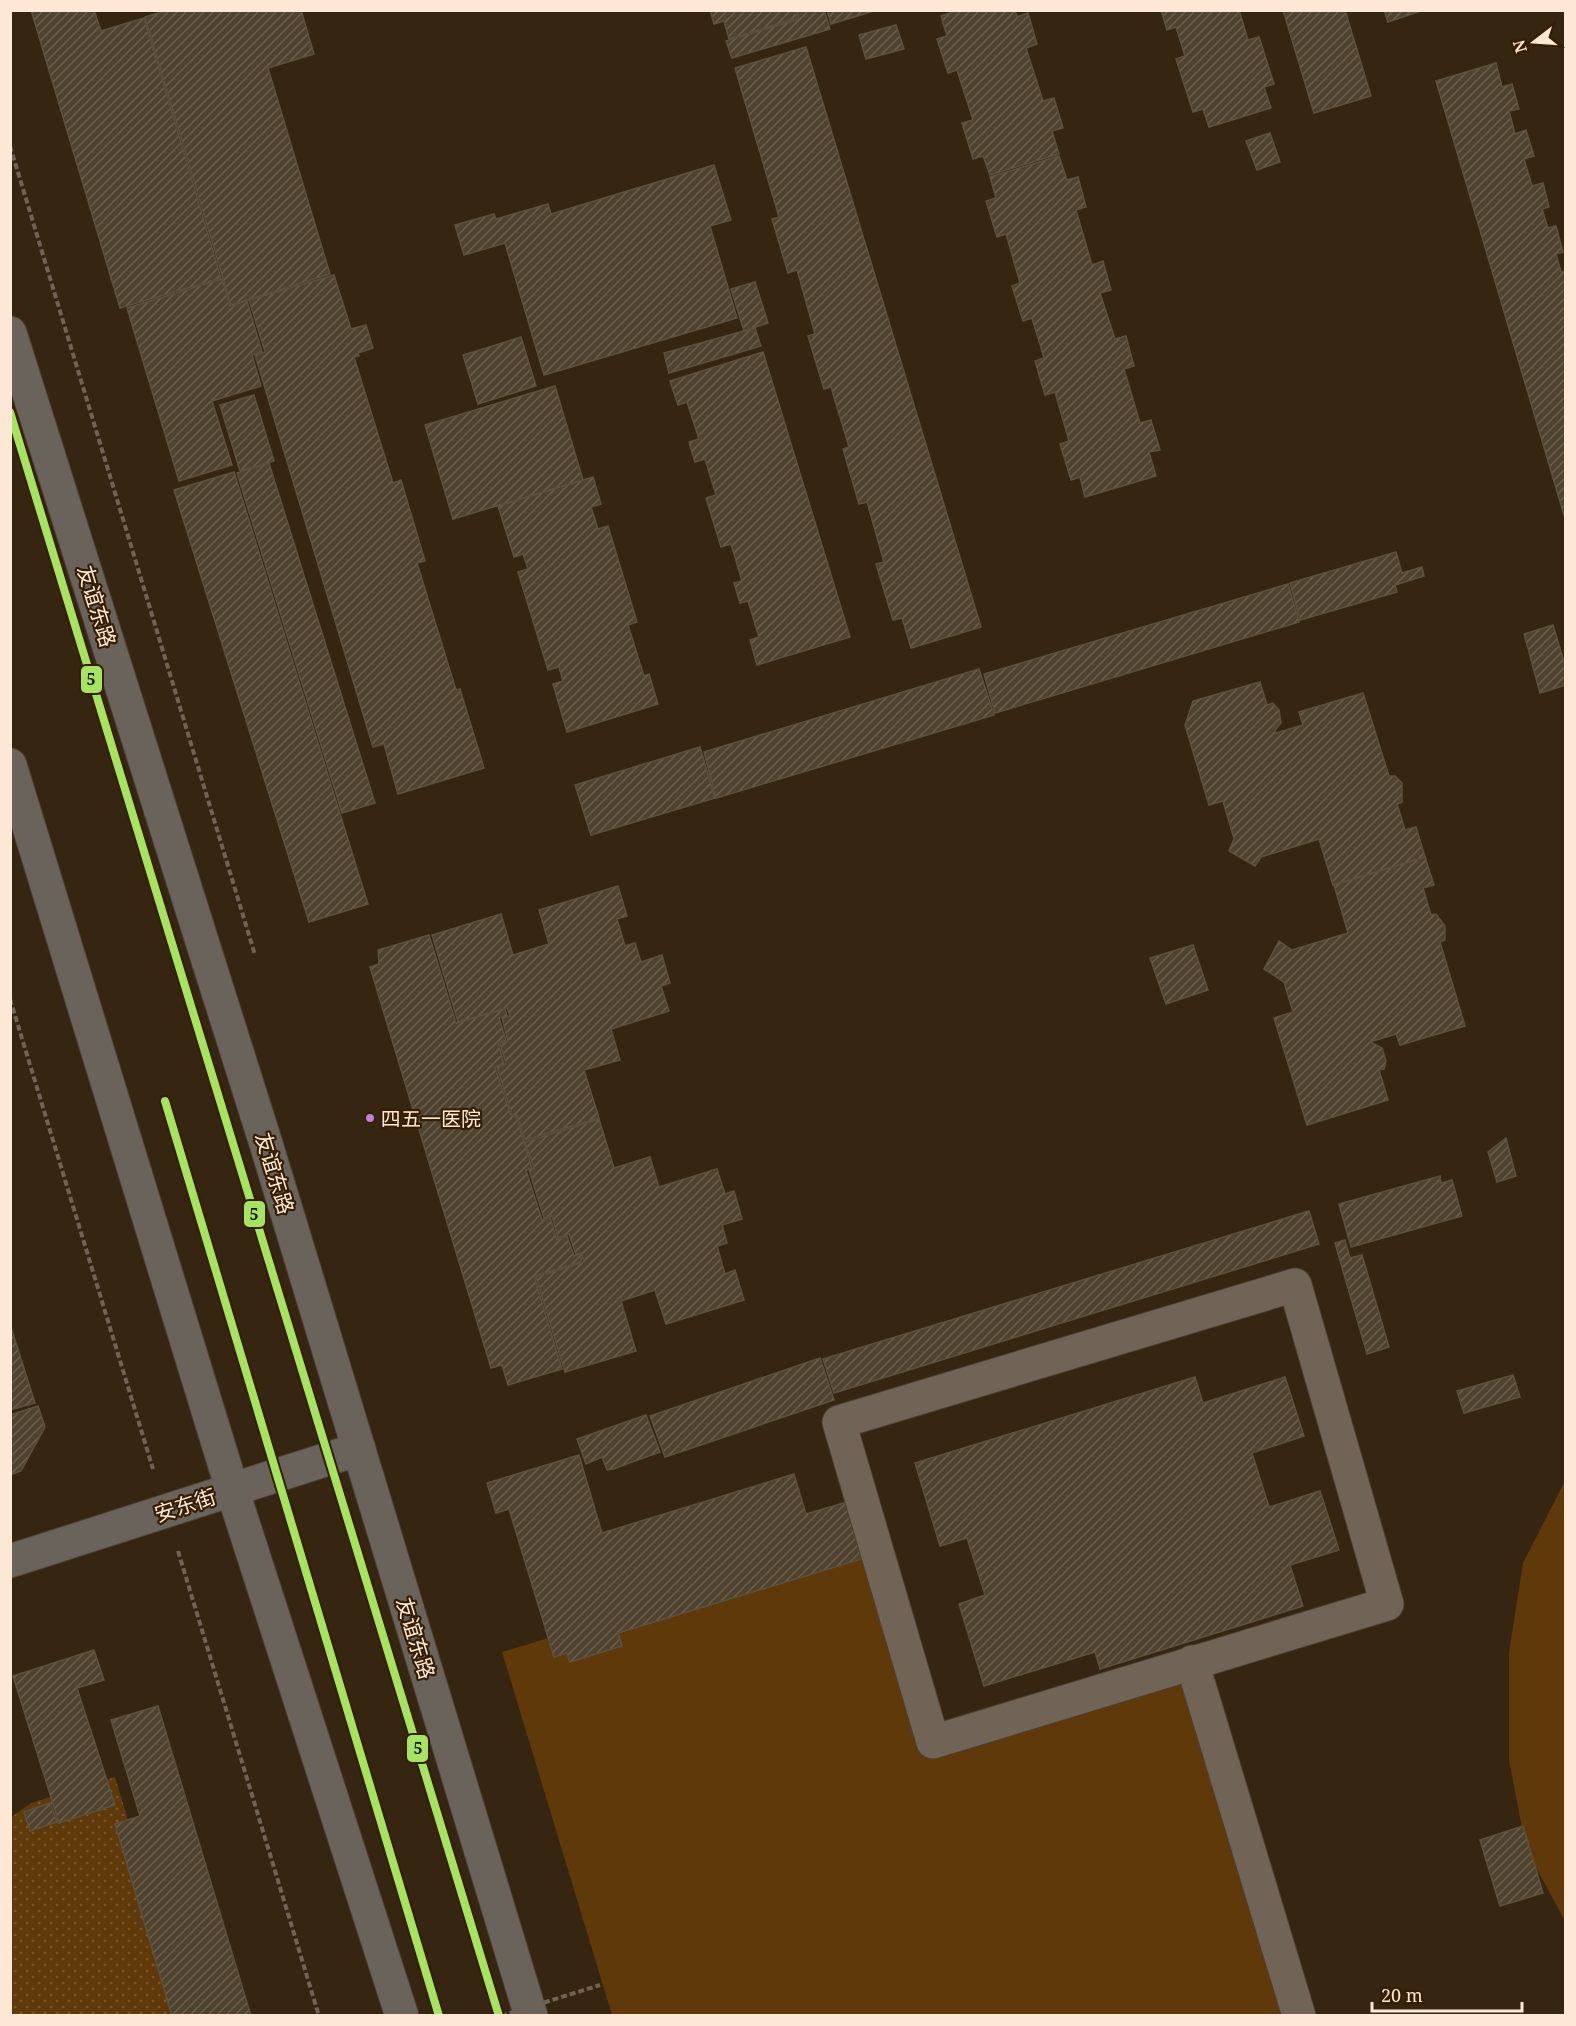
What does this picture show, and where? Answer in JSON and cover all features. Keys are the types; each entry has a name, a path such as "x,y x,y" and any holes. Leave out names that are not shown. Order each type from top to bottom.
{"main road":[{"name":"友谊东路","path":"10,333 359,1449 531,2016"},
{"path":"10,765 232,1489 402,2016"},
{"name":"安东街","path":"10,1561 359,1449"}],"street":[{"path":"1295,1285 1387,1604 1192,1662 933,1742 839,1422 1295,1285"},
{"path":"1192,1662 1299,2016"}],"path":[{"path":"501,2016 600,1985"}],"shaded area":[{"path":"1565,1481 1565,1921 1526,1849 1509,1760 1509,1652 1523,1563"},
{"path":"875,1539 933,1741 1192,1662 1299,2015 612,2015 502,1652"},
{"path":"115,1777 187,2015 11,2015 10,1818 31,1803"}],"building":[{"path":"31,10 94,10 101,31 144,18 221,278 120,308"},
{"path":"168,10 301,10 314,54 268,68 330,274 231,305 145,17"},
{"path":"710,10 795,10 797,18 729,39 724,21 714,24"},
{"path":"824,10 830,29 732,58 726,41 799,19 797,12"},
{"path":"827,10 874,10 874,11 831,24"},
{"path":"959,10 1015,10 1017,17 1028,13 1037,44 1026,48 1043,101 1054,98 1063,128 1052,131 1059,154 990,175 983,156 973,159 962,123 973,120 957,70 948,73 937,39 947,36 941,16"},
{"path":"1161,10 1239,10 1248,40 1259,37 1274,84 1264,87 1271,108 1209,127 1203,109 1193,112 1176,59 1185,56 1176,27 1167,30"},
{"path":"1283,10 1345,10 1371,96 1314,113"},
{"path":"1384,10 1424,10 1388,22"},
{"path":"896,25 904,49 866,59 859,35"},
{"path":"806,47 981,627 911,648 902,618 893,620 876,564 884,562 867,502 859,504 843,449 849,447 831,387 824,389 808,336 815,334 797,270 788,273 772,219 779,217 735,68"},
{"path":"1496,63 1502,87 1512,84 1519,109 1509,111 1515,134 1526,130 1534,156 1524,159 1532,186 1543,183 1549,207 1542,209 1548,228 1556,226 1563,252 1556,254 1561,272 1566,271 1566,522 1436,81"},
{"path":"1270,133 1280,162 1257,170 1246,141"},
{"path":"1059,156 1067,180 1078,177 1086,207 1076,210 1092,265 1103,261 1111,290 1100,293 1115,339 1126,336 1134,366 1124,369 1140,423 1151,420 1160,450 1149,452 1156,476 1085,497 1080,477 1071,480 1060,444 1069,441 1055,392 1045,395 1035,361 1044,358 1032,318 1023,321 1012,286 1020,283 1006,234 997,237 986,201 996,198 990,177"},
{"path":"714,165 731,220 710,226 737,318 544,375 505,243 464,255 455,225 494,214 496,219 548,204 551,214"},
{"path":"334,275 351,329 366,325 373,348 358,353 359,356 354,357 393,483 401,480 425,561 417,563 456,690 460,689 484,768 398,794 384,744 373,747 255,355 265,352 249,300"},
{"path":"222,279 230,306 247,301 262,352 252,355 261,386 212,401 232,465 179,481 127,308"},
{"path":"755,282 768,323 744,331 731,289"},
{"path":"755,328 761,346 669,373 664,353"},
{"path":"521,337 536,386 478,404 463,355"},
{"path":"763,352 850,637 757,665 750,640 759,637 748,601 740,603 734,583 742,581 731,544 721,547 706,498 716,495 705,459 695,462 689,442 699,439 687,402 678,405 670,381"},
{"path":"555,386 583,480 453,519 425,425"},
{"path":"254,395 274,461 240,471 220,405"},
{"path":"269,463 375,803 342,813 237,473"},
{"path":"234,472 368,904 309,922 174,490"},
{"path":"593,477 601,504 591,507 598,529 608,526 637,622 628,625 644,676 649,674 658,704 567,732 553,684 563,681 559,667 548,670 518,572 528,569 523,554 514,557 498,506"},
{"path":"1396,552 1402,573 1422,567 1424,576 1395,585 1397,592 1300,620 1290,583"},
{"path":"1288,584 1299,622 995,713 984,674"},
{"path":"1553,625 1566,668 1566,685 1540,693 1524,634"},
{"path":"979,669 994,715 716,798 704,752"},
{"path":"1260,682 1267,705 1273,703 1279,710 1281,723 1275,730 1276,733 1303,725 1299,712 1363,693 1389,776 1395,776 1402,783 1402,802 1397,804 1405,830 1416,827 1425,857 1333,885 1319,839 1261,857 1255,866 1229,851 1234,839 1223,801 1209,805 1185,725 1193,701"},
{"path":"700,747 715,798 591,835 575,785"},
{"path":"1425,857 1434,885 1423,888 1431,915 1436,914 1445,926 1445,940 1440,942 1465,1026 1400,1045 1396,1034 1370,1042 1382,1048 1386,1061 1384,1069 1379,1070 1388,1100 1307,1125 1274,1018 1293,1012 1284,982 1264,969 1279,941 1292,950 1348,933 1334,885"},
{"path":"618,886 627,916 617,919 625,946 635,943 641,962 662,955 670,983 661,986 669,1011 611,1029 620,1060 584,1070 599,1118 525,1140 517,1115 512,1115 497,1067 506,1064 500,1043 508,1041 502,1018 510,1016 507,1008 458,1022 432,935 501,914 513,955 549,944 539,910"},
{"path":"429,935 456,1023 505,1009 507,1016 499,1018 506,1040 498,1042 504,1064 495,1067 511,1116 516,1116 532,1168 526,1170 542,1220 550,1217 557,1240 567,1236 574,1256 580,1254 582,1262 534,1276 562,1369 508,1385 502,1365 491,1368 370,967 379,964 378,950"},
{"path":"1193,945 1208,990 1166,1004 1150,958"},
{"path":"599,1119 614,1168 650,1157 659,1187 717,1169 725,1194 734,1191 742,1219 722,1225 727,1243 717,1246 725,1274 735,1270 744,1300 666,1324 655,1290 621,1301 636,1351 565,1372 536,1277 584,1262 581,1253 576,1255 569,1234 558,1238 552,1216 544,1218 529,1170 534,1168 525,1142"},
{"path":"1506,1138 1516,1176 1497,1182 1488,1152"},
{"path":"1440,1176 1441,1183 1452,1180 1462,1216 1351,1247 1339,1204"},
{"path":"1309,1211 1319,1244 834,1393 823,1359"},
{"path":"1345,1240 1350,1258 1362,1255 1389,1347 1367,1354 1335,1243"},
{"path":"10,1324 35,1403 10,1410"},
{"path":"820,1358 834,1400 665,1457 650,1416"},
{"path":"1513,1375 1520,1397 1464,1413 1457,1391"},
{"path":"1195,1377 1203,1403 1285,1377 1304,1436 1252,1453 1269,1507 1320,1491 1339,1550 1290,1565 1303,1606 1100,1669 1095,1652 984,1686 959,1604 985,1595 967,1538 940,1546 915,1463"},
{"path":"38,1406 45,1427 21,1471 10,1475 10,1415"},
{"path":"646,1415 660,1452 607,1470 602,1457 586,1464 577,1439"},
{"path":"579,1455 602,1533 794,1474 806,1514 854,1500 871,1556 618,1633 622,1646 570,1662 567,1653 554,1657 509,1509 496,1513 487,1483"},
{"path":"94,1650 104,1680 77,1688 115,1805 59,1823 13,1676"},
{"path":"158,1706 251,2016 172,2016 115,1824 140,1816 111,1720"},
{"path":"50,1803 57,1822 30,1831 24,1812"},
{"path":"1523,1826 1543,1893 1500,1906 1480,1840"}],"transit line":[{"name":"5","path":"10,412 499,2016"},
{"name":"5","path":"165,1101 439,2016"}],"place":[{"name":"四五一医院","path":"370,1118"}]}
